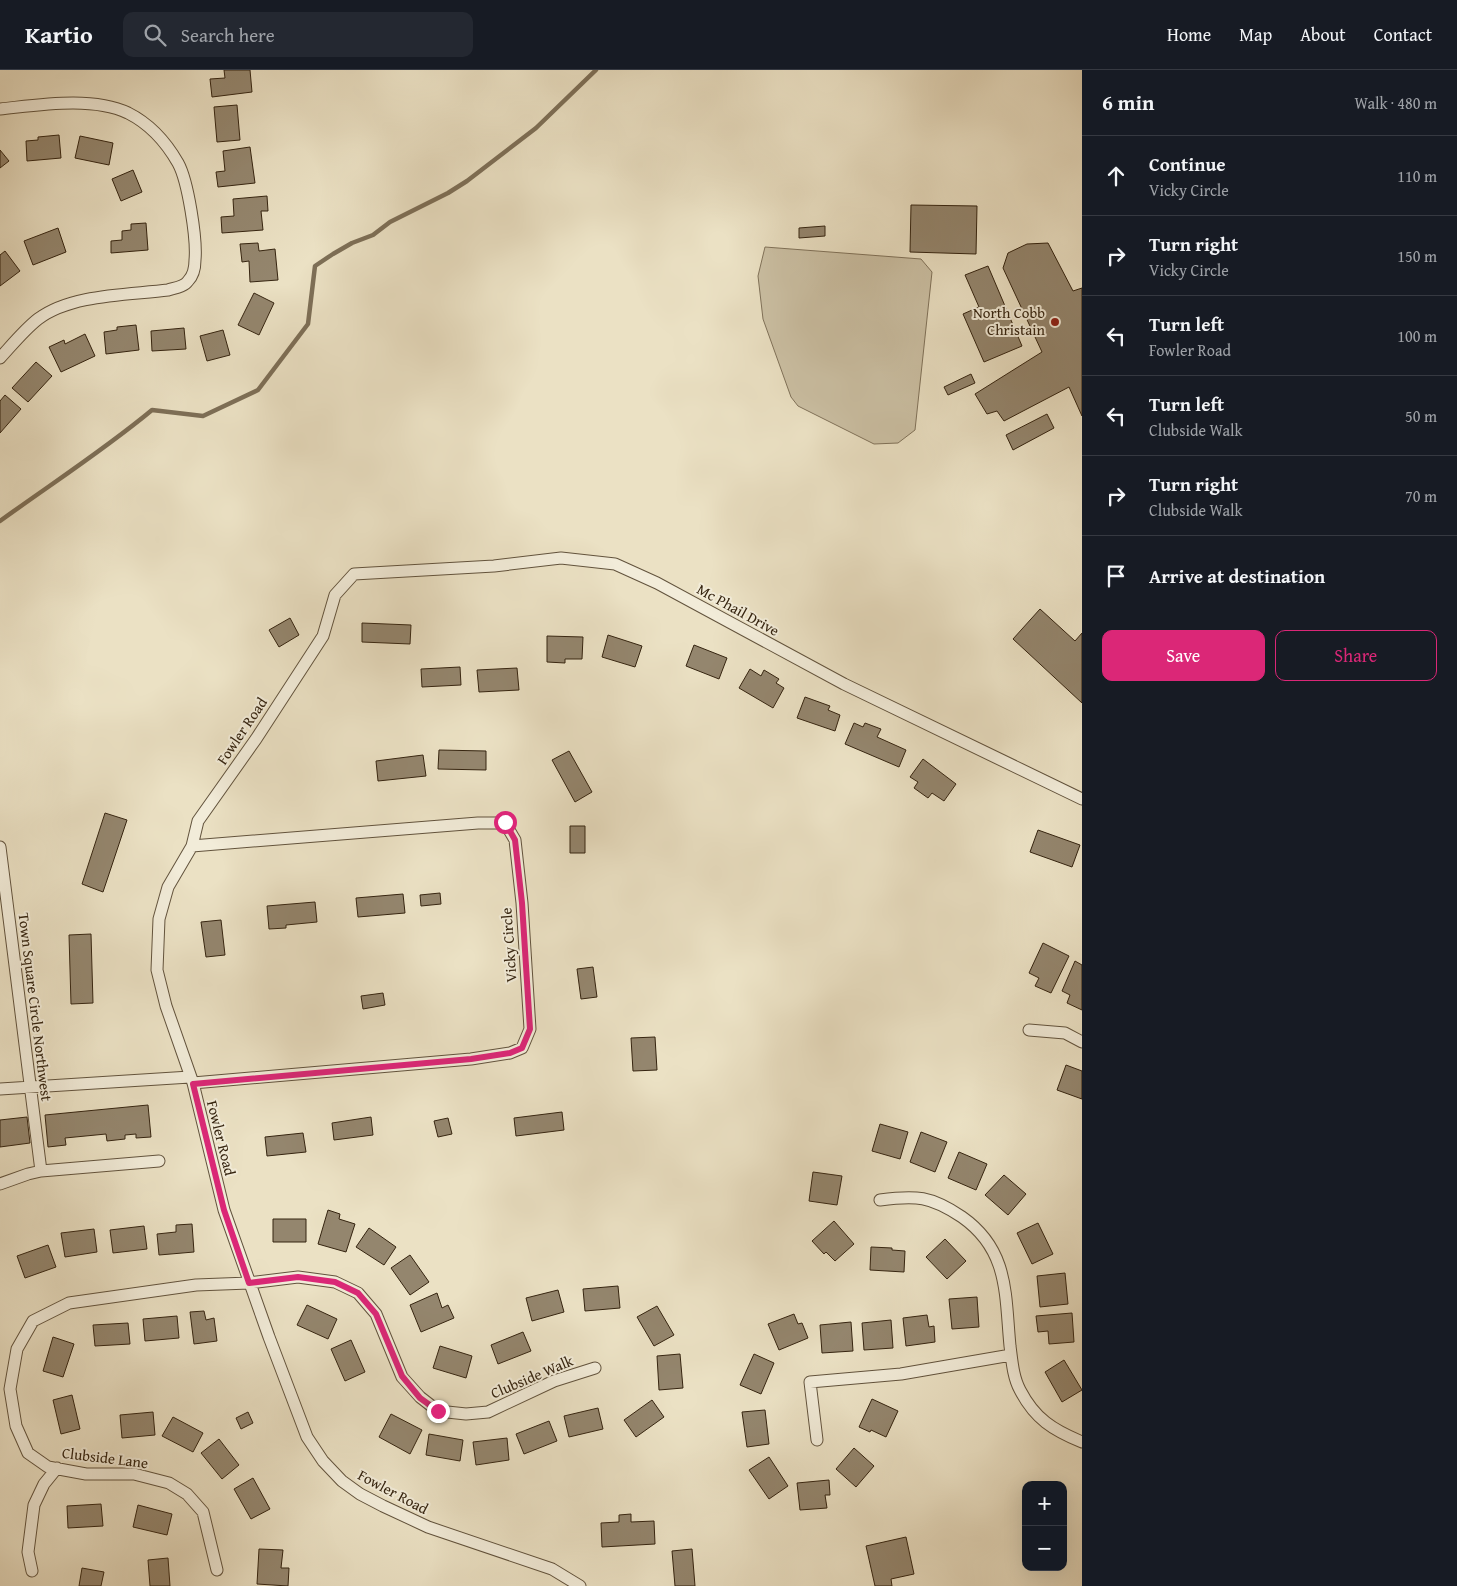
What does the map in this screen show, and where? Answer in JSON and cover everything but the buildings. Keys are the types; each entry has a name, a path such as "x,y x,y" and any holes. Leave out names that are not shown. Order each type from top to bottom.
{"street":[{"path":"0,109 40,105 95,104 127,113 151,128 178,163 185,178 195,244 195,260 193,273 188,282 179,287 168,290 78,300 52,310 38,319 0,358"},
{"name":"Mc Phail Drive","path":"354,574 494,566 561,558 615,564 657,583 844,684 1082,799"},
{"name":"Fowler Road","path":"354,574 335,596 323,636 256,738 198,821 192,846 168,887 159,918 157,970 166,1006 191,1080 224,1210 249,1283 307,1437 323,1461 342,1481 375,1502 428,1527 552,1569 580,1586"},
{"name":"Vicky Circle","path":"191,1080 471,1059 510,1053 522,1048 530,1029 522,903 515,840 505,822 192,846"},
{"name":"Town Square Circle Northwest","path":"0,847 40,1171"},
{"path":"1029,1030 1065,1033 1082,1042"},
{"path":"0,1089 191,1080"},
{"path":"0,1184 40,1171 159,1161"},
{"path":"880,1200 905,1196 918,1197 937,1203 971,1223 985,1237 994,1250 1004,1282 1011,1355 1014,1374 1019,1388 1037,1416 1054,1429 1082,1442"},
{"name":"Clubside Walk","path":"249,1283 298,1277 335,1282 358,1293 376,1314 402,1376 420,1398 438,1411 466,1414 488,1412 554,1381 595,1368"},
{"name":"Clubside Lane","path":"217,1570 203,1512 187,1494 169,1483 134,1474 86,1474 48,1467 28,1453 16,1426 10,1389 17,1349 33,1321 69,1303 196,1285 249,1283"},
{"path":"817,1440 810,1382 901,1374 1011,1355"},
{"path":"32,1570 28,1552 34,1505 44,1484 57,1468"}],"shaded area":[{"path":"765,247 921,259 932,272 915,430 898,443 874,444 798,406 791,397 763,319 758,276"}],"waterway":[{"path":"0,521 96,453 152,410 203,416 258,390 308,324 315,266 352,243 373,235 390,222 448,193 467,181 536,128 596,70"}],"place":[{"name":"North Cobb Christain","path":"1055,322"}],"route":[{"path":"438,1411 420,1398 402,1376 376,1314 358,1293 335,1282 298,1277 249,1283 224,1210 193,1084 471,1059 510,1053 522,1048 530,1029 522,903 515,840 505,822"}]}
